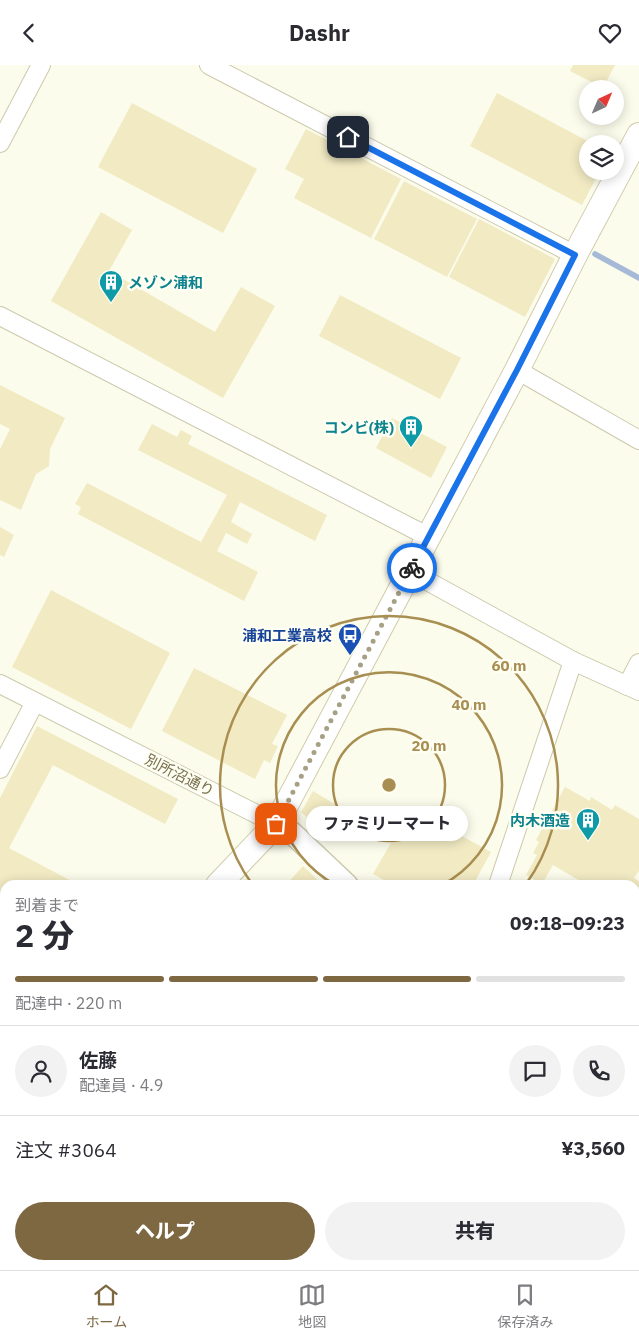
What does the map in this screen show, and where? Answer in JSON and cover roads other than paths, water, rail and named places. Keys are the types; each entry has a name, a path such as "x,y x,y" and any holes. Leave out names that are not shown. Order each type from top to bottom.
{"main road":[{"path":"223,880 276,824 411,572 575,255 637,144"}],"street":[{"path":"0,143 41,65"},
{"path":"209,65 575,255"},
{"path":"0,316 429,537"},
{"path":"517,370 639,440"},
{"path":"411,572 573,661 633,689 639,663"},
{"path":"500,880 573,661"},
{"name":"別所沼通り","path":"0,683 292,833 342,880"},
{"path":"0,769 35,702"}],"waterway":[{"path":"595,254 639,278"}],"place":[{"name":"メゾン浦和","path":"111,303"},
{"name":"コンビ(株)","path":"411,448"},
{"name":"浦和工業高校","path":"350,656"},
{"name":"ファミリーマート","path":"276,824"},
{"name":"内木酒造","path":"588,841"}]}
